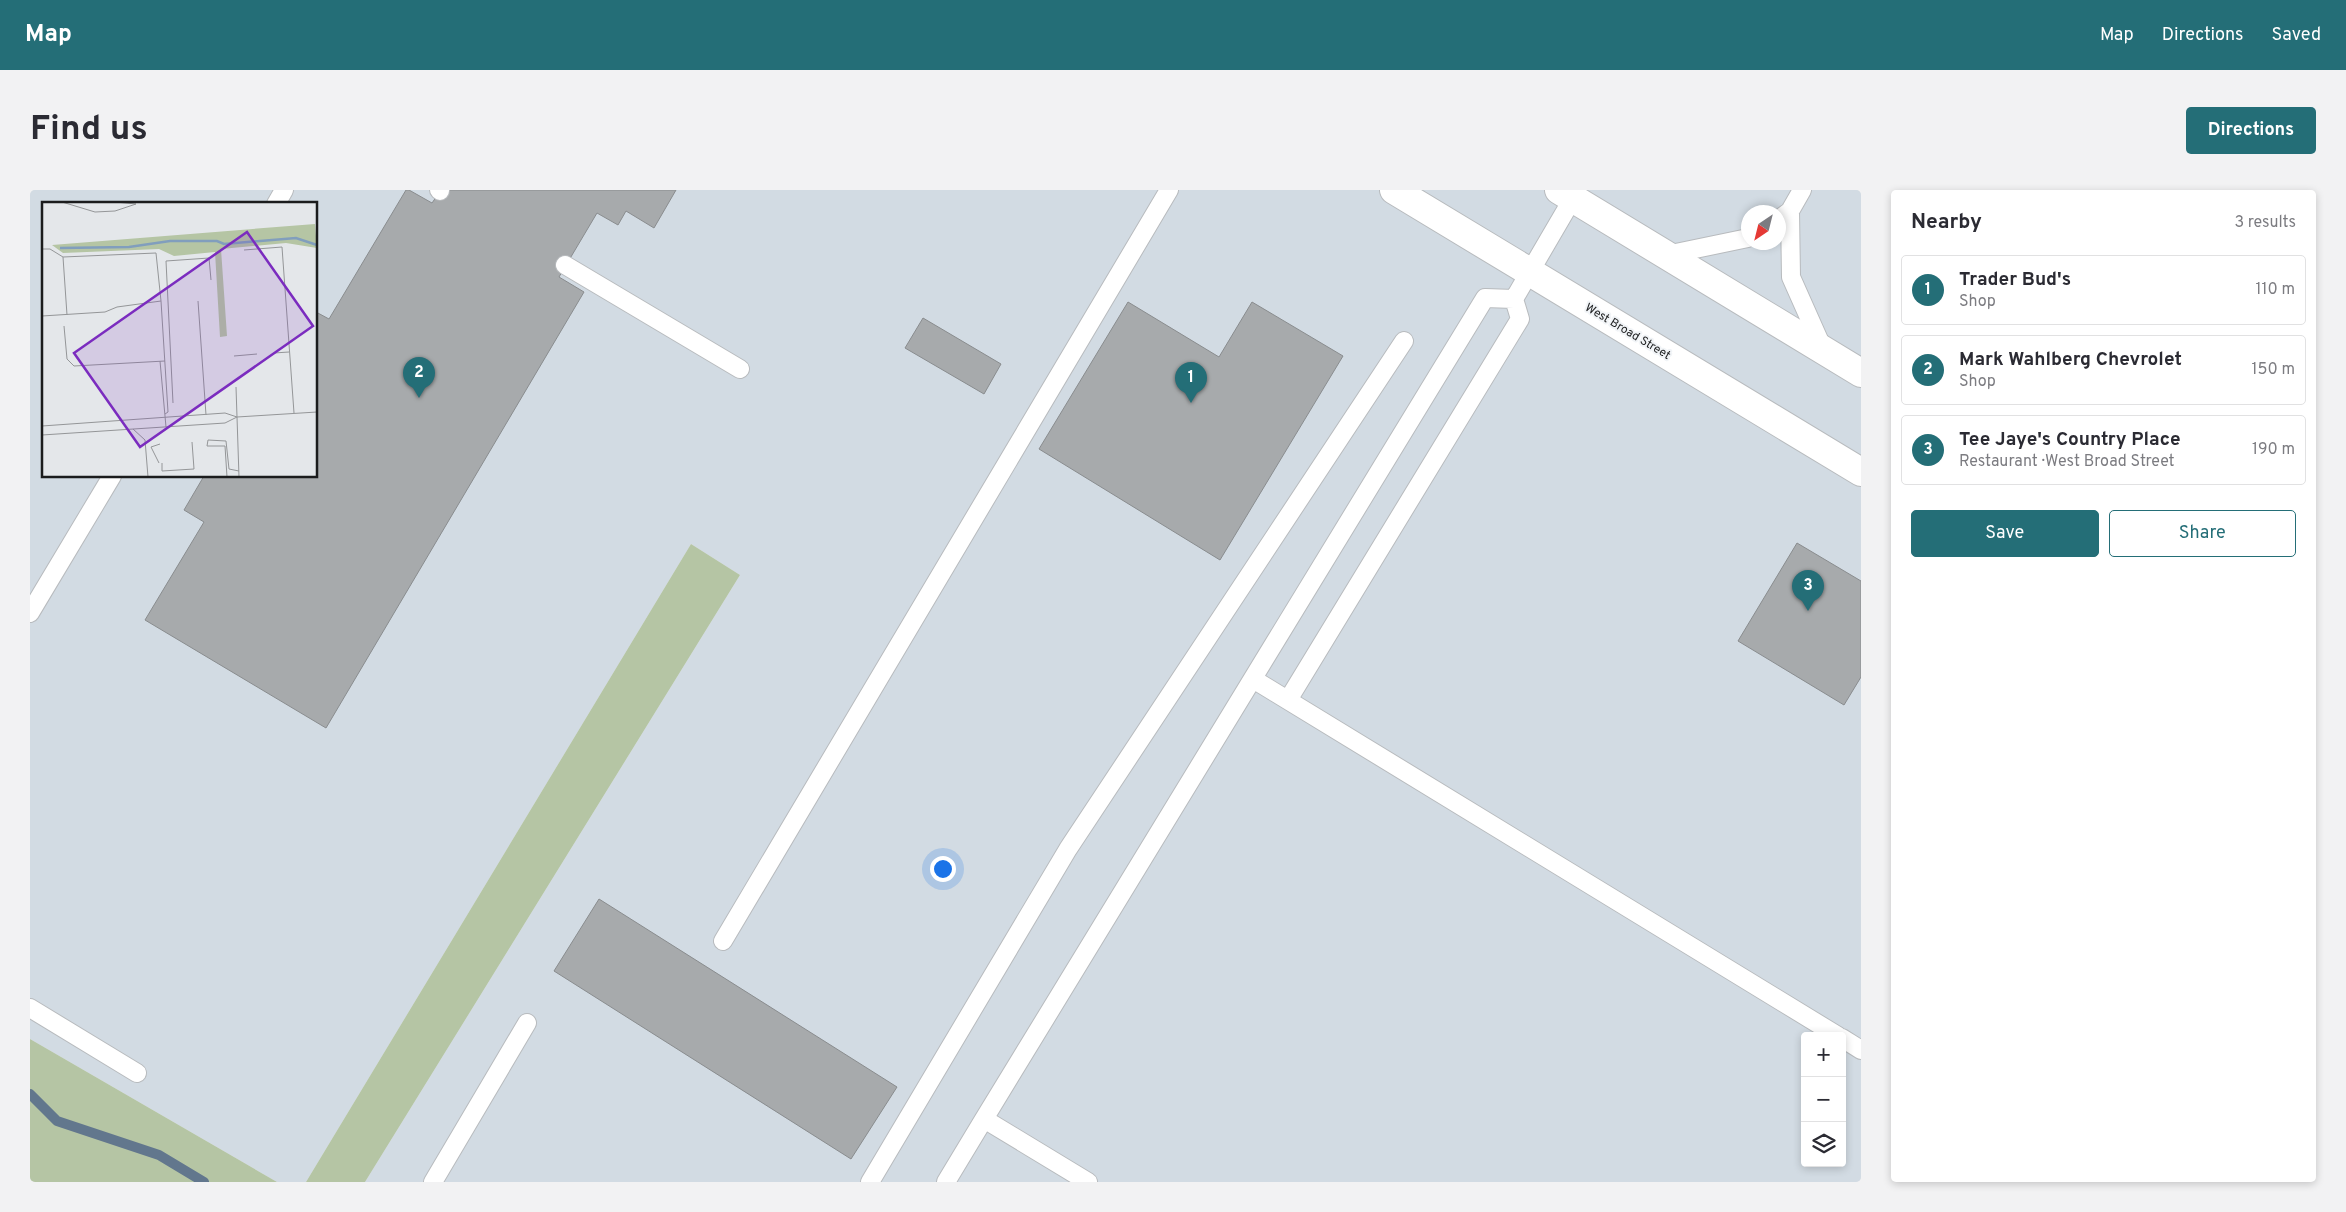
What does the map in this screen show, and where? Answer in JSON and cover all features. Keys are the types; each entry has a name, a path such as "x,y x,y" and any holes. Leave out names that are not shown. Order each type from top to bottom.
{"main road":[{"name":"West Broad Street","path":"1394,190 1861,472"},
{"path":"1566,194 1861,373"}],"lane":[{"path":"277,202 284,190"},
{"path":"723,941 1169,190"},
{"path":"1786,212 1802,190"},
{"path":"1288,700 1520,319 1514,299 1530,272 1566,194"},
{"path":"1786,236 1790,277 1823,350"},
{"path":"1666,255 1741,239"},
{"path":"566,265 740,369"},
{"path":"946,1182 1484,298 1514,299"},
{"path":"870,1182 1068,848 1404,341"},
{"path":"30,613 111,478"},
{"path":"1253,679 1831,1032"},
{"path":"30,1008 137,1073"},
{"path":"433,1182 527,1023"},
{"path":"1846,1041 1861,1050"},
{"path":"984,1119 1088,1182"}],"shaded area":[{"path":"30,190 1861,190 1861,1182 365,1182 740,575 691,544 306,1182 277,1182 30,1039"}],"green space":[{"path":"691,544 740,575 365,1182 306,1182"},
{"path":"30,1039 277,1182 30,1182"}],"building":[{"path":"406,190 432,203 441,190 676,190 654,228 626,211 618,225 597,213 559,277 584,292 326,728 145,620 204,522 184,510 203,478 318,478 318,313 329,319"},
{"path":"1128,302 1219,357 1252,302 1343,356 1220,560 1039,449"},
{"path":"923,318 1001,364 984,394 905,348"},
{"path":"1797,543 1861,581 1861,677 1844,705 1738,641"},
{"path":"599,899 897,1087 851,1159 554,971"}],"waterway":[{"path":"30,1094 57,1121 159,1155 204,1182"}],"place":[{"name":"Mark Wahlberg Chevrolet","path":"419,398"},
{"name":"Trader Bud's","path":"1191,403"},
{"name":"Tee Jaye's Country Place","path":"1808,611"}]}
